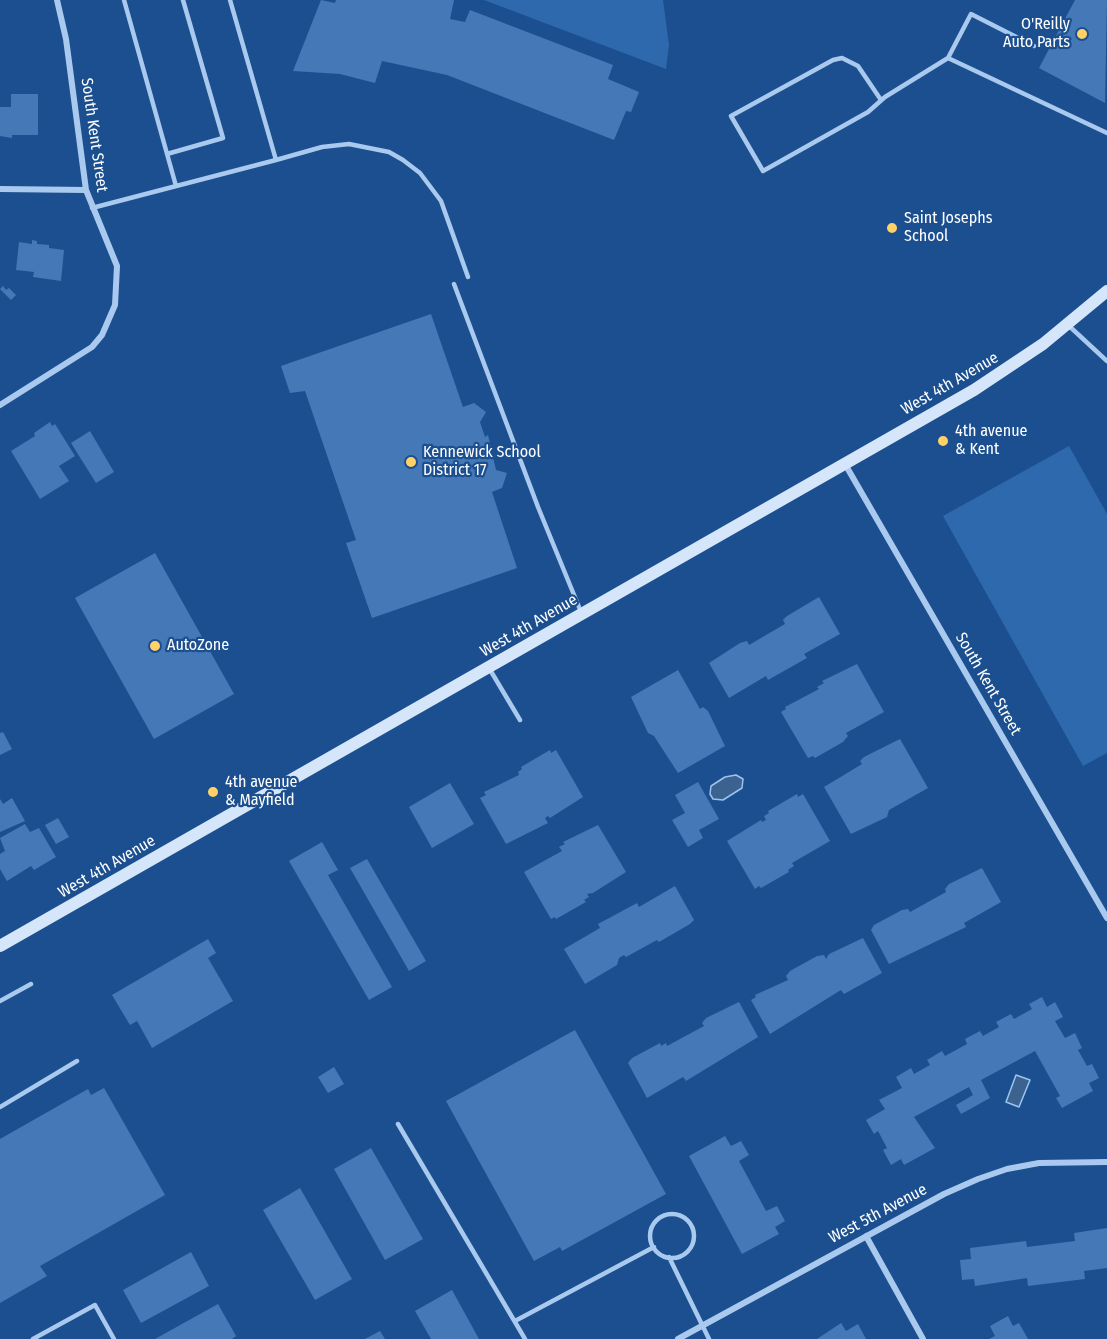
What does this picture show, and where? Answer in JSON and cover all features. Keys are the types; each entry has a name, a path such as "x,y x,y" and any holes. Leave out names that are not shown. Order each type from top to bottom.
{"main road":[{"name":"West 4th Avenue","path":"0,946 1016,365 1107,291"}],"street":[{"name":"South Kent Street","path":"0,405 92,347 102,335 115,305 117,266 86,190 66,39 57,0"},
{"path":"0,189 86,190"},
{"name":"South Kent Street","path":"845,464 1107,918"},
{"name":"West 5th Avenue","path":"678,1339 944,1194 1007,1169 1039,1163 1107,1162"},
{"path":"866,1236 923,1339"}],"lane":[{"path":"124,0 176,186"},
{"path":"167,154 222,138 183,0"},
{"path":"230,0 276,160"},
{"path":"881,100 858,66 842,58 833,60 731,116 763,171 868,112 881,100 948,58 971,14 1034,46"},
{"path":"948,58 1107,133"},
{"path":"92,208 322,147 348,144 389,152 420,173 441,201 468,277"},
{"path":"454,284 538,507 582,614"},
{"path":"1068,325 1107,361"},
{"path":"489,667 520,720"},
{"path":"0,1001 31,984"},
{"path":"0,1107 77,1061"},
{"path":"398,1124 525,1339"},
{"path":"669,1257 683,1254 692,1243 693,1229 684,1218 671,1214 658,1219 651,1231 654,1247 669,1257 710,1339"},
{"path":"515,1322 654,1247"},
{"path":"33,1339 95,1305 114,1339"}],"shaded area":[{"path":"484,0 663,0 669,45 666,69"},
{"path":"1069,446 1107,514 1107,753 1083,766 943,516"},
{"path":"736,775 743,779 742,788 723,800 713,799 710,794 711,786 725,777"},
{"path":"1016,1075 1030,1080 1019,1107 1006,1102"}],"building":[{"path":"321,0 335,3 336,0 454,0 450,19 465,22 470,10 613,65 608,79 639,92 631,112 626,111 614,140 447,75 382,61 375,83 340,74 293,71"},
{"name":"O'Reilly Auto Parts","path":"1075,0 1107,0 1105,103 1039,68"},
{"path":"11,94 38,94 38,135 12,135 12,138 0,136 0,107 11,107"},
{"path":"32,240 37,241 37,244 49,245 49,248 64,250 61,281 33,277 34,272 16,270 19,242 32,244"},
{"path":"3,286 16,295 11,300 0,289"},
{"name":"Kennewick School District 17","path":"431,314 463,407 474,403 486,412 480,422 485,437 488,435 496,470 507,473 502,488 492,492 517,568 372,618 346,543 356,540 305,391 290,393 281,366"},
{"path":"50,422 52,426 55,424 75,456 59,466 69,481 40,499 11,451 35,436 34,433"},
{"path":"90,431 114,472 96,483 71,443"},
{"name":"AutoZone","path":"155,553 234,694 154,739 75,598"},
{"path":"819,597 840,634 804,654 807,658 768,680 766,676 729,698 709,663 740,643 747,641 749,645 785,624 783,620 787,616"},
{"path":"857,664 884,712 846,733 848,736 843,742 815,758 813,756 808,758 781,712 786,709 785,707 819,689 817,687 824,683 822,681"},
{"path":"678,670 700,709 703,707 708,711 725,746 678,773 654,736 648,733 631,697"},
{"path":"3,732 12,749 0,755 0,733"},
{"path":"900,739 928,788 889,810 887,817 851,834 824,787 862,764 860,761 864,757"},
{"path":"550,750 551,753 556,750 583,797 550,818 548,816 545,818 548,823 506,844 480,798 486,795 484,792 519,775 521,767"},
{"path":"698,782 719,819 699,830 703,838 688,847 672,820 685,813 675,795"},
{"path":"450,783 474,824 432,848 409,807"},
{"path":"797,794 798,797 803,794 830,841 792,863 794,866 788,870 789,872 755,889 727,841 761,820 762,822 766,820 764,816 769,813 768,811"},
{"path":"12,798 25,821 0,832 0,799 3,804"},
{"path":"58,818 69,837 56,844 45,825"},
{"path":"25,824 30,832 39,828 56,857 34,870 31,866 7,881 0,869 0,854 5,851 0,838"},
{"path":"598,825 626,872 593,893 587,894 589,897 584,900 586,902 556,919 555,917 551,919 524,872 562,851 559,847 565,844 563,842"},
{"path":"322,842 338,870 328,875 392,987 369,1000 289,861"},
{"path":"367,859 426,961 409,971 350,868"},
{"path":"982,868 1001,902 964,923 966,927 889,964 871,930 874,925 902,910 908,909 910,912 946,892 945,889 949,884"},
{"path":"675,886 694,920 659,942 657,940 626,957 624,955 619,958 617,965 585,984 564,949 600,928 598,924 637,903 639,907"},
{"path":"863,938 882,973 844,994 841,990 770,1034 751,1000 756,997 755,995 788,980 786,976 790,971 817,956 824,955 826,959 829,954"},
{"path":"208,939 216,953 208,958 233,1001 152,1048 137,1021 130,1025 112,995"},
{"path":"1042,997 1047,1007 1055,1002 1063,1017 1055,1021 1065,1038 1075,1033 1082,1048 1078,1050 1087,1066 1092,1064 1099,1078 1089,1083 1093,1091 1062,1108 1056,1098 1060,1096 1035,1051 981,1080 990,1098 961,1114 956,1105 973,1095 969,1087 914,1117 935,1148 904,1165 901,1159 891,1165 883,1150 887,1148 878,1131 874,1134 866,1120 885,1109 879,1100 902,1088 896,1077 911,1068 914,1074 930,1065 927,1060 942,1051 945,1056 967,1044 965,1039 980,1031 983,1036 999,1027 996,1022 1011,1014 1014,1019 1032,1009 1029,1004"},
{"path":"739,1002 758,1037 686,1081 683,1077 647,1098 628,1063 632,1058 660,1043 661,1046 666,1043 667,1046 704,1026 702,1023 706,1018"},
{"path":"575,1030 666,1194 562,1251 560,1247 534,1261 446,1101"},
{"path":"334,1067 344,1084 328,1093 318,1077"},
{"path":"104,1088 165,1195 40,1266 47,1276 0,1303 0,1139 88,1089 91,1095"},
{"path":"725,1136 731,1146 741,1141 749,1155 739,1161 766,1211 777,1206 785,1221 775,1227 779,1234 742,1254 689,1156"},
{"path":"371,1148 423,1239 385,1260 334,1169"},
{"path":"300,1188 352,1279 315,1300 263,1210"},
{"path":"1107,1228 1107,1268 1084,1271 1085,1279 1028,1286 1027,1278 975,1286 974,1279 962,1280 960,1260 971,1259 970,1248 1026,1241 1027,1247 1075,1241 1074,1233"},
{"path":"191,1252 209,1286 141,1323 123,1290"},
{"path":"452,1290 479,1339 431,1339 415,1311"},
{"path":"218,1304 236,1336 232,1339 155,1339"},
{"path":"1008,1316 1013,1326 1019,1323 1028,1339 989,1339 995,1336 990,1326"},
{"path":"841,1323 846,1331 858,1324 866,1339 817,1339"},
{"path":"380,1331 385,1339 365,1339"}],"place":[{"name":"O'Reilly Auto Parts","path":"1082,34"},
{"name":"Saint Josephs School","path":"892,228"},
{"name":"4th avenue & Kent","path":"943,441"},
{"name":"Kennewick School District 17","path":"411,462"},
{"name":"AutoZone","path":"155,646"},
{"name":"4th avenue & Mayfield","path":"213,792"}]}
